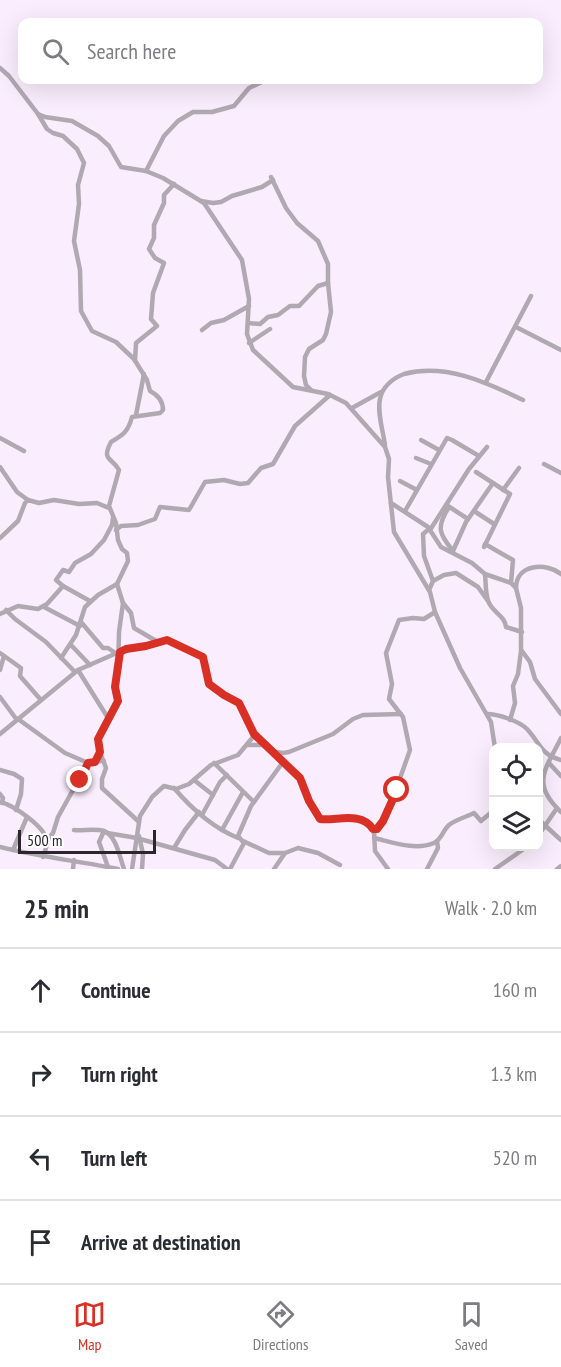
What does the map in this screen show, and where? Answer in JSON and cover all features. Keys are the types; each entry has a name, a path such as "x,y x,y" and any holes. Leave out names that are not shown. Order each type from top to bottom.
{"street":[{"path":"0,68 38,114 47,129 63,136 77,149 84,163 78,185 79,204 74,240 80,270 82,313 92,331 116,342 135,361 144,374 150,391 162,402 163,410 160,413 132,417 130,426 121,437 112,440 108,448 106,455 117,466 119,473 107,506 113,518 119,543 128,558 127,565 117,584 108,588 85,607 81,625 62,657"},
{"path":"146,171 164,136 178,121 193,112 212,112 234,105 249,88 258,84"},
{"path":"38,114 72,121 87,129 106,142 121,167 146,171 174,184 201,201 221,202"},
{"path":"212,214 221,202 232,196 262,187 272,178 286,208 297,223 318,241 328,264 331,312 323,340 309,349 305,357 305,382 314,392"},
{"path":"135,361 136,343 157,326 151,319 152,295 164,262 152,256 149,248 154,238 154,225 163,205 164,195 174,184"},
{"path":"201,201 242,260 249,306 249,343 253,350 290,385 300,390 341,399 352,408 386,447"},
{"path":"248,323 260,324 266,318 278,315 288,307 299,306 318,286 328,283"},
{"path":"486,382 531,296"},
{"path":"202,330 211,323 224,320 249,306"},
{"path":"516,327 561,350"},
{"path":"249,343 270,328"},
{"path":"352,408 382,392 396,377 418,370 446,372 486,382 523,400"},
{"path":"136,415 144,374"},
{"path":"382,392 379,404 388,459 388,482 394,532 429,590 435,612 460,668 491,722 494,743"},
{"path":"109,530 121,526 138,525 155,519 160,507 189,510 205,482 224,480 240,484 248,483 261,468 273,464 296,426 330,395"},
{"path":"0,438 24,451"},
{"path":"405,511 444,441 448,438 479,456"},
{"path":"421,440 439,450"},
{"path":"433,581 423,552 423,534 430,530 487,447"},
{"path":"416,458 431,464"},
{"path":"544,464 561,474"},
{"path":"0,467 15,490 28,500 39,503 56,500 79,504 97,503 107,506"},
{"path":"503,490 519,468"},
{"path":"476,472 510,495 484,546 513,560 511,583"},
{"path":"400,480 417,490"},
{"path":"447,506 441,520 440,532 453,551 468,519 493,483"},
{"path":"0,538 18,521 28,500"},
{"path":"391,502 430,530 441,547 472,563 485,574 511,583 516,588 520,601 522,632 518,674 513,684 515,703 510,720"},
{"path":"447,506 468,519"},
{"path":"474,511 494,524"},
{"path":"90,601 63,586 56,578 63,570 69,572 76,562 91,554 104,540 113,518"},
{"path":"516,588 519,576 531,568 550,568 561,574"},
{"path":"429,590 433,581 444,576 458,574 478,587 505,620 506,627 522,632"},
{"path":"485,574 488,600"},
{"path":"117,584 123,603 131,613 134,628 158,642"},
{"path":"0,614 18,606 36,610 44,606 63,586"},
{"path":"123,603 115,687 118,701 98,739 107,770 102,779 102,788 137,818"},
{"path":"44,606 81,625 104,648 118,653"},
{"path":"6,610 13,618 46,642 76,671 108,718"},
{"path":"374,832 387,814 410,750 401,714 388,697 392,684 386,657 387,649 399,620 414,618 424,620 435,612"},
{"path":"0,734 76,671 126,649 172,641 202,656 206,663 209,684 239,703 255,736 300,778 309,801 320,819 362,820 369,824 374,832 375,851 384,867"},
{"path":"71,645 90,665"},
{"path":"521,651 530,662 535,679 561,714"},
{"path":"0,670 2,654 21,668 20,676 41,700"},
{"path":"0,697 17,719 63,752 86,763 104,761"},
{"path":"270,750 289,752 333,734 348,722 363,715 401,714"},
{"path":"487,714 498,714 526,728 561,776"},
{"path":"132,869 138,838 137,818 159,790 166,786 174,788 186,785 214,763 235,757 255,736"},
{"path":"543,830 559,810 548,799 543,776 561,738"},
{"path":"247,745 266,746"},
{"path":"95,762 100,752"},
{"path":"550,760 561,760"},
{"path":"240,839 254,802 283,762"},
{"path":"43,857 47,840 53,833 58,817 80,780 86,763"},
{"path":"214,763 254,802"},
{"path":"0,770 14,774 22,781 16,810"},
{"path":"174,848 184,830 227,775"},
{"path":"194,780 213,795"},
{"path":"174,788 199,813 222,830 266,852 285,853 298,848 318,852 340,865"},
{"path":"222,830 243,792"},
{"path":"0,794 3,798 1,803 27,817 43,831 47,840"},
{"path":"374,832 412,846 425,845 437,841 453,822 474,813 481,821 489,814"},
{"path":"13,850 27,817"},
{"path":"543,823 561,840"},
{"path":"74,830 106,832 138,838 215,860 228,869 244,843 240,839"},
{"path":"106,832 99,843 108,867"},
{"path":"106,832 112,838 124,869"},
{"path":"138,838 143,854 142,869"},
{"path":"427,869 438,848 437,841"},
{"path":"0,847 43,857 74,860 118,869"},
{"path":"495,869 521,851"},
{"path":"274,869 285,853"},
{"path":"73,869 74,860"},
{"path":"558,869 561,866"}],"route":[{"path":"80,780 85,766 95,762 100,752 98,739 117,704 115,687 120,652 167,640 203,657 209,684 239,703 254,734 300,778 309,801 320,819 362,820 373,829 377,829 387,814 389,804 397,790"}]}
